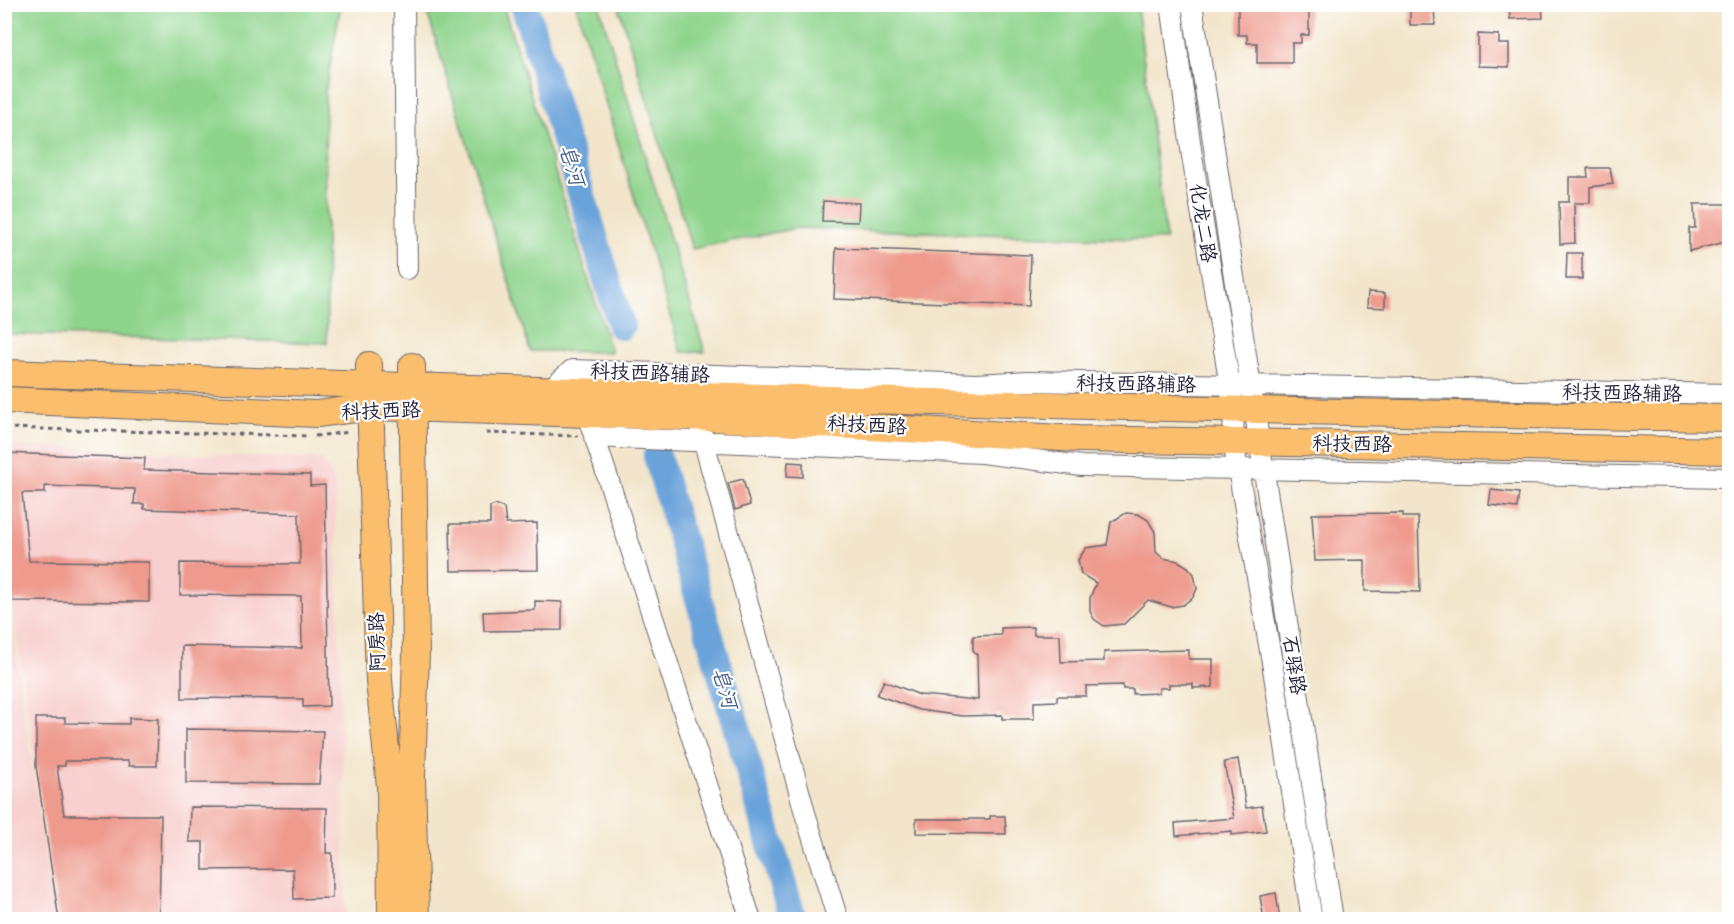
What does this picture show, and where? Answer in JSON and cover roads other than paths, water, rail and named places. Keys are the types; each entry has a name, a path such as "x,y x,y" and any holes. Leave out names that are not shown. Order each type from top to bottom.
{"main road":[{"name":"科技西路","path":"4,374 952,404 1243,398 1730,418"},
{"name":"科技西路","path":"4,400 317,414 370,385"},
{"name":"阿房路","path":"370,385 379,681 390,786 391,920"},
{"name":"科技西路","path":"412,386 591,426 697,417 1078,439 1730,451"},
{"name":"阿房路","path":"412,386 416,653 412,777 416,920"}],"street":[{"path":"404,4 406,268"},
{"name":"化龙二路","path":"1171,4 1192,156 1243,398"},
{"name":"化龙二路","path":"1192,4 1243,398 1233,441"},
{"name":"科技西路辅路","path":"1243,398 1730,394"},
{"name":"石驿路","path":"1243,398 1260,441 1333,920"},
{"path":"697,417 805,813 838,920"},
{"path":"751,920 591,426 703,442 982,453 1082,466 1730,478"},
{"name":"石驿路","path":"1233,441 1272,662 1312,920"}],"waterway":[{"name":"皂河","path":"524,4 621,326"},
{"name":"皂河","path":"657,456 793,920"}]}
